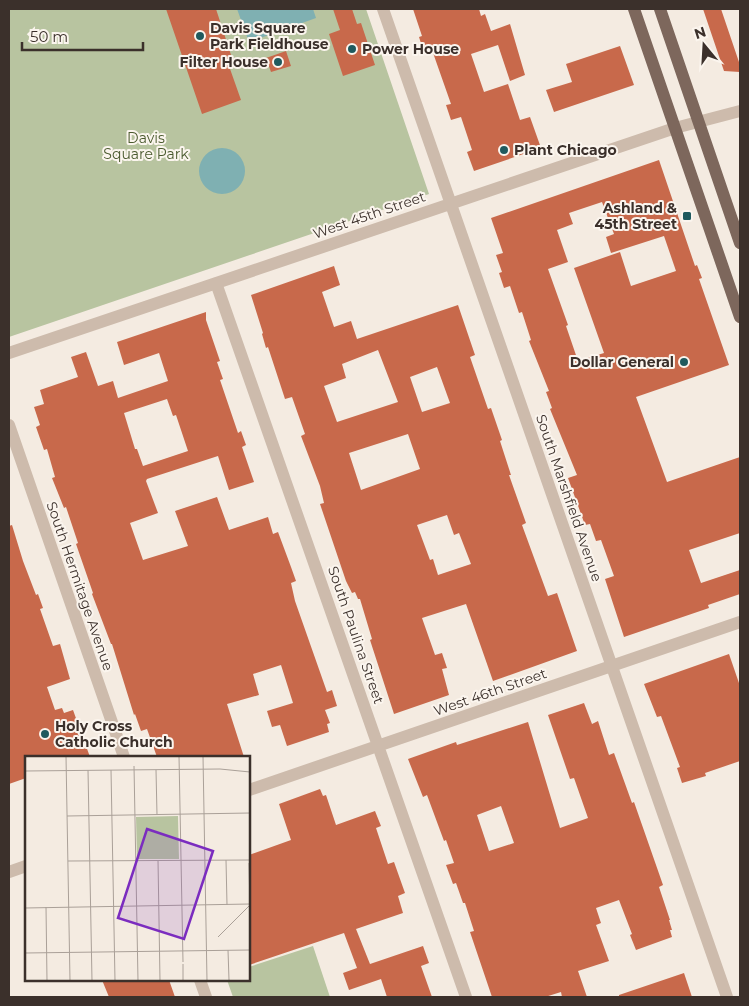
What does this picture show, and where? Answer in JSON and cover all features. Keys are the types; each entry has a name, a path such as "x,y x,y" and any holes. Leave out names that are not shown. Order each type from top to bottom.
{"main road":[{"path":"634,9 740,317"},
{"path":"660,9 740,243"}],"street":[{"name":"South Marshfield Avenue","path":"383,9 727,997"},
{"name":"West 45th Street","path":"9,353 676,128 740,111"},
{"name":"South Paulina Street","path":"216,283 466,997"},
{"name":"South Hermitage Avenue","path":"9,425 124,756"},
{"name":"West 46th Street","path":"250,790 740,622"},
{"path":"9,872 25,866"},
{"path":"200,981 206,997"}],"green space":[{"name":"Davis Square Park","path":"9,9 366,9 429,194 9,337"},
{"path":"313,946 330,997 233,997 227,981 250,981 250,967"}],"water":[{"path":"237,9 313,9 316,18 249,42"},
{"path":"227,148 239,154 244,162 244,180 239,188 231,193 217,194 205,188 200,180 199,166 205,154 213,149"}],"building":[{"name":"Davis Square Park Fieldhouse","path":"166,9 216,9 234,64 229,66 241,100 202,114"},
{"name":"Power House","path":"333,9 352,9 357,24 361,23 375,65 343,76 329,34 340,30"},
{"path":"413,9 479,9 481,16 485,14 491,31 510,24 525,75 510,81 498,45 471,54 484,92 508,84 520,120 530,117 541,148 474,171 467,152 472,150 461,117 451,120 446,105 451,104 432,50 424,53 419,37 422,36"},
{"path":"703,9 721,9 740,65 740,72 724,71"},
{"path":"620,46 634,85 554,112 546,90 572,82 566,64"},
{"name":"Filter House","path":"286,51 291,66 271,72 266,58"},
{"path":"659,160 695,266 697,265 702,278 699,279 729,365 636,397 667,482 740,457 740,533 689,550 701,583 740,570 740,594 708,605 709,608 624,637 605,579 614,576 601,540 596,541 590,524 585,525 568,478 577,475 550,409 552,408 546,392 549,391 529,341 531,340 522,312 519,313 510,286 504,288 499,273 502,272 496,255 503,253 491,218","holes":["602,202 614,234 606,237 611,253 664,236 676,271 631,286 620,252 574,268 604,353 578,361 566,326 568,325 548,269 568,262 557,230 573,224 569,213"]},
{"path":"334,266 340,285 322,292 334,327 351,321 357,339 458,305 475,355 470,357 488,409 491,408 502,440 500,441 511,475 509,475 526,523 522,525 548,596 557,593 577,651 493,681 466,604 422,618 435,655 442,653 447,668 442,669 449,695 394,714 370,640 372,639 360,599 358,599 355,592 352,593 346,581 320,504 324,503 320,486 301,436 305,434 292,397 285,399 268,347 266,348 251,295","holes":["378,350 398,402 337,422 324,386 346,378 342,364","437,367 450,403 422,412 410,377","408,434 420,469 361,490 349,453","447,515 454,535 459,533 471,564 438,575 433,559 430,560 417,525"]},
{"path":"206,312 206,320 220,361 217,362 223,379 220,380 238,433 241,431 246,445 242,447 254,482 229,490 218,456 147,479 146,481 158,513 130,523 143,560 188,546 175,511 217,497 229,530 268,517 273,534 278,532 296,581 291,583 295,601 327,692 332,690 337,706 325,710 330,723 327,724 329,732 287,746 280,725 272,727 267,711 293,703 281,665 253,674 259,695 227,704 244,756 157,756 147,729 141,731 134,715 112,644 92,594 66,507 64,508 52,478 55,477 47,449 44,450 36,427 40,425 34,407 44,404 40,390 78,377 71,357 86,352 98,386 113,381 118,398 168,381 159,353 124,365 117,342","holes":["167,399 173,416 176,415 188,451 143,466 137,449 135,449 124,413"]},
{"path":"12,525 23,561 36,595 38,594 43,608 40,609 53,646 60,644 70,679 47,687 55,710 62,708 64,713 73,710 90,756 25,756 25,778 9,784 9,526"},
{"path":"729,654 740,686 740,761 705,773 706,776 682,783 677,768 680,767 661,716 657,717 644,684"},
{"path":"584,703 592,724 598,721 609,755 614,753 632,803 634,802 663,885 659,887 670,920 672,937 636,950 619,900 596,908 601,923 596,925 609,961 578,971 587,997 562,997 561,992 545,997 492,997 470,932 474,931 465,903 463,903 456,883 453,884 446,865 454,863 446,840 444,841 427,795 423,797 408,759 456,742 457,745 528,722 560,828 588,818 574,778 570,779 548,715","holes":["501,806 514,843 489,851 477,815"]},
{"path":"320,789 323,796 326,795 336,825 375,811 381,826 376,828 388,864 394,862 405,893 398,896 403,913 356,929 370,964 423,946 429,963 421,966 432,997 387,997 381,979 349,990 343,973 357,968 344,933 250,965 250,855 291,840 279,804"},
{"path":"684,973 692,997 619,997 619,995"},
{"path":"102,981 169,981 175,997 109,997"}],"place":[{"name":"Davis Square Park Fieldhouse","path":"200,36"},
{"name":"Power House","path":"352,49"},
{"name":"Filter House","path":"278,62"},
{"name":"Plant Chicago","path":"504,150"},
{"name":"Ashland & 45th Street","path":"687,216"},
{"name":"Dollar General","path":"684,362"},
{"name":"Holy Cross Catholic Church","path":"45,734"}]}
